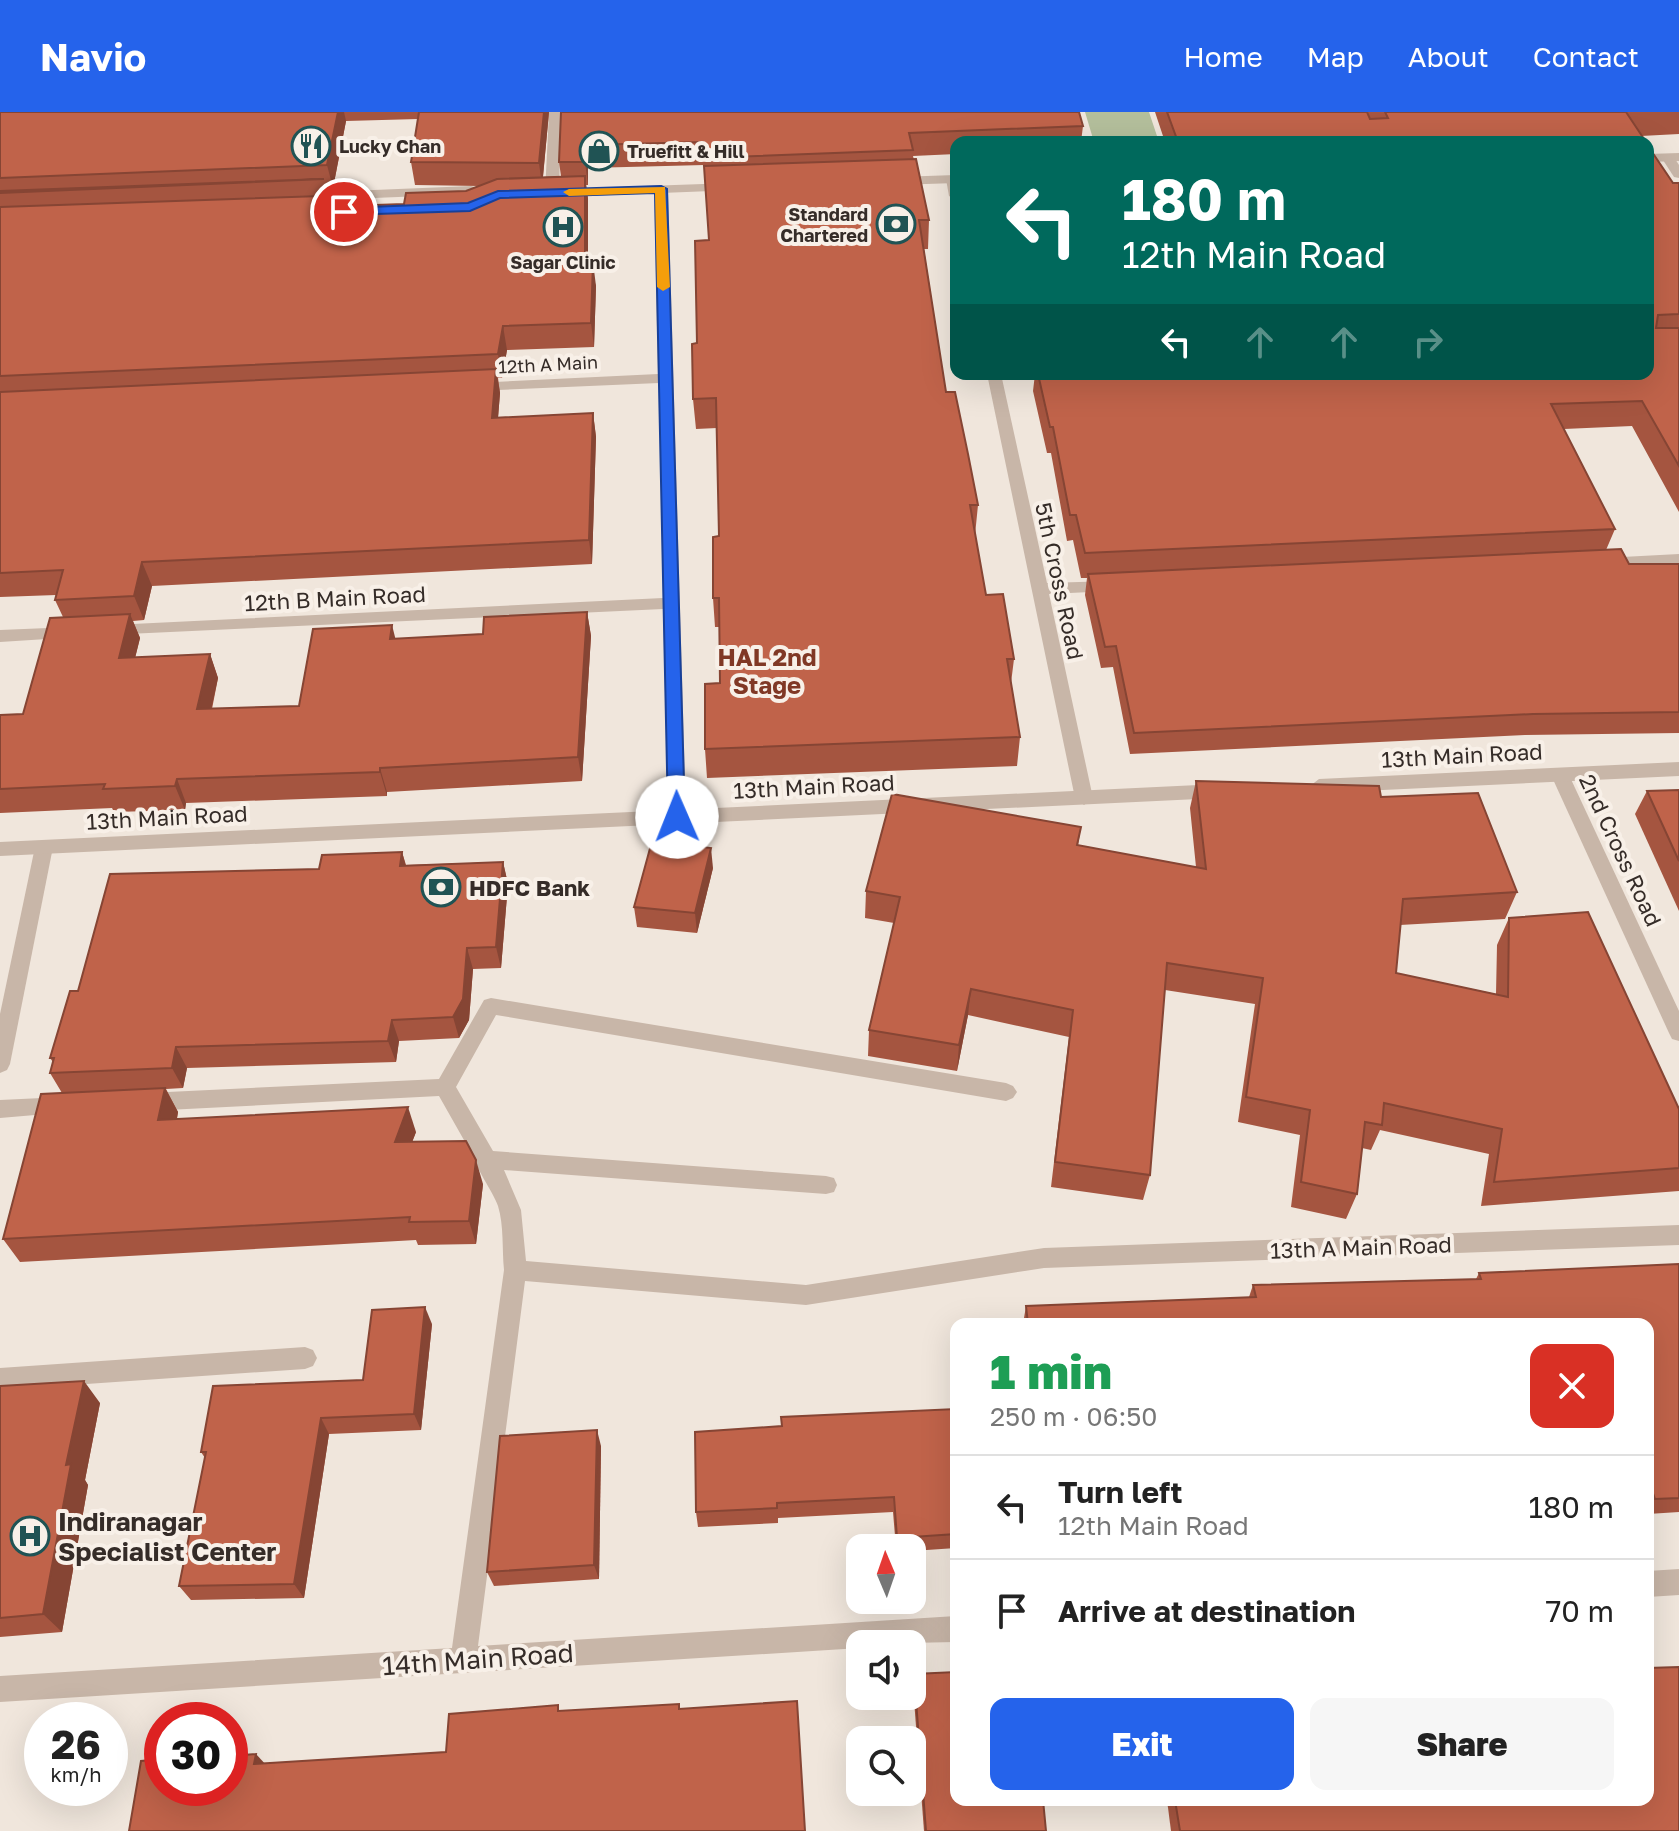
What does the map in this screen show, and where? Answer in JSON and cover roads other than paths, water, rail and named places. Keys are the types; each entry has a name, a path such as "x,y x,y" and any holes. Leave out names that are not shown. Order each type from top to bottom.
{"street":[{"path":"555,112 545,193 753,186"},
{"path":"1673,157 1679,174"},
{"path":"876,182 950,179"},
{"path":"661,189 677,817"},
{"path":"283,197 471,190 505,194 470,207"},
{"name":"12th A Main","path":"460,387 666,378"},
{"name":"5th Cross Road","path":"995,380 1084,798"},
{"path":"1585,563 1679,559"},
{"path":"1039,589 1133,585"},
{"name":"12th B Main Road","path":"0,636 672,603"},
{"name":"13th Main Road","path":"1306,787 1679,769"},
{"name":"2nd Cross Road","path":"1560,775 1679,1033"},
{"name":"13th Main Road","path":"0,849 1242,790"},
{"path":"0,1064 44,847"},
{"path":"445,1087 491,1006 1006,1092"},
{"path":"127,1103 445,1087"},
{"path":"445,1087 483,1159 499,1181 510,1210 515,1270 463,1660"},
{"path":"0,1109 79,1105"},
{"path":"483,1159 826,1185"},
{"name":"13th A Main Road","path":"515,1270 806,1295 1044,1258 1679,1235"},
{"path":"0,1379 305,1358"},
{"path":"1654,1584 1679,1582"},
{"name":"14th Main Road","path":"0,1689 950,1629"}],"place":[{"name":"Lucky Chan","path":"311,146"},
{"name":"Truefitt & Hill","path":"599,151"},
{"name":"Standard Chartered","path":"896,224"},
{"name":"Sagar Clinic","path":"563,227"},
{"name":"HDFC Bank","path":"441,887"},
{"name":"Indiranagar Specialist Center","path":"30,1536"}],"district":[{"name":"HAL 2nd Stage","path":"767,670"}]}
